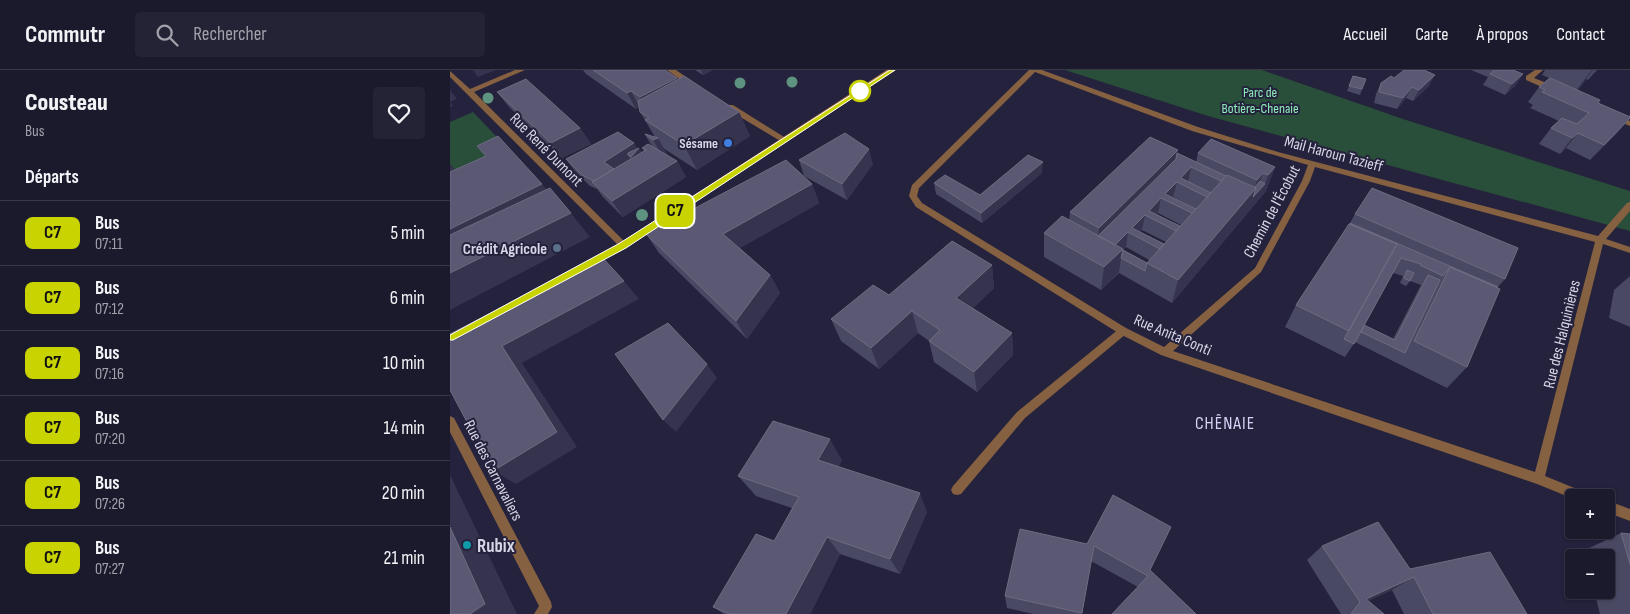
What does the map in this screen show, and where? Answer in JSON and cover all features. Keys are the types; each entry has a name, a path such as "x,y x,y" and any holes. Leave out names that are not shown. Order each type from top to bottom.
{"street":[{"path":"468,92 521,70"},
{"path":"671,70 696,86"},
{"path":"580,268 623,246 892,70"},
{"name":"Mail Haroun Tazieff","path":"1034,70 1194,129 1600,240 1630,250"},
{"name":"Rue Anita Conti","path":"1034,70 915,187 913,196 919,205 1123,331 1164,352 1539,479 1565,490"},
{"path":"1537,70 1530,78 1562,92"},
{"name":"Rue René Dumont","path":"450,73 623,246"},
{"path":"719,100 785,140"},
{"path":"1605,112 1630,124"},
{"name":"Chemin de l'Écobut","path":"1164,352 1258,270 1306,182 1313,163"},
{"name":"Rue des Halquinières","path":"1539,479 1600,240 1630,205"},
{"path":"957,490 1021,415 1123,331"},
{"name":"Rue des Carnavaliers","path":"450,421 546,607 540,614"},
{"path":"1615,509 1630,515"}],"green space":[{"name":"Parc de Botière-Chenaie","path":"1065,70 1262,70 1403,119 1630,191 1630,231 1208,116"},
{"path":"473,112 513,154 462,178 450,164 450,122"}],"building":[{"path":"593,70 665,70 677,78 640,97 631,91 627,93"},
{"path":"1404,70 1424,70 1435,75 1419,90 1412,87 1403,98 1379,92 1381,83 1391,76 1394,78"},
{"path":"1494,70 1513,70 1523,74 1512,84 1490,74"},
{"path":"684,76 739,112 684,145 645,120 649,118 640,112 638,101"},
{"path":"1353,76 1366,79 1362,89 1349,86"},
{"path":"1550,78 1600,100 1598,103 1630,118 1604,145 1578,133 1572,138 1551,128 1562,118 1577,124 1589,113 1542,92 1545,90 1539,87"},
{"path":"526,79 580,128 551,143 497,92"},
{"path":"618,132 634,143 604,162 614,169 594,181 582,175 566,159"},
{"path":"845,133 869,149 842,184 799,160"},
{"path":"645,134 658,138 653,140"},
{"path":"498,136 542,184 450,229 450,172 486,156 477,146"},
{"path":"1150,137 1178,150 1099,228 1070,212"},
{"path":"1211,139 1275,167 1268,175 1263,173 1257,180 1198,153"},
{"path":"648,144 677,161 612,201 592,182 646,150 642,148"},
{"path":"639,148 631,157 628,155 628,153"},
{"path":"1177,153 1226,176 1221,181 1191,167 1181,178 1211,193 1207,197 1177,182 1165,194 1196,209 1192,213 1161,198 1149,211 1180,226 1176,231 1145,215 1132,228 1164,244 1160,249 1128,232 1115,245 1098,236 1176,159"},
{"path":"1028,155 1043,162 981,213 934,183 945,175 980,195"},
{"path":"786,160 812,184 723,234 770,275 736,321 646,234"},
{"path":"1227,175 1256,188 1178,280 1147,263"},
{"path":"1260,181 1265,184 1253,197 1255,187"},
{"path":"550,188 571,213 450,273 450,235"},
{"path":"1372,188 1518,248 1505,279 1355,214"},
{"path":"1062,216 1123,249 1104,267 1044,233"},
{"path":"1350,223 1498,287 1450,267 1443,276 1421,264 1401,258 1354,344 1344,339 1397,244"},
{"path":"1349,224 1397,244 1349,331 1296,305"},
{"path":"952,241 992,265 956,298 1012,333 974,372 929,341 940,330 912,311 871,348 831,319 873,285 889,295"},
{"path":"1123,250 1147,263 1145,271 1121,258"},
{"path":"601,256 624,281 502,346 557,432 493,471 450,390 450,334"},
{"path":"1450,267 1500,289 1467,367 1414,341"},
{"path":"1407,270 1414,273 1410,281 1404,278"},
{"path":"1428,275 1440,280 1405,353 1361,332 1364,325 1395,340"},
{"path":"668,323 707,364 663,420 615,354"},
{"path":"773,421 830,439 818,460 920,493 890,559 827,537 786,614 730,614 713,607 756,534 774,541 799,497 738,476"},
{"path":"1113,495 1171,527 1150,570 1196,614 1112,614 1148,576 1094,546 1082,613 1005,596 1020,529 1087,544"},
{"path":"1378,522 1410,569 1490,552 1527,614 1433,614 1414,577 1366,599 1384,614 1351,614 1360,602 1322,546"},
{"path":"450,527 485,604 470,614 450,614"},
{"path":"1621,533 1630,534 1630,564"}],"bus line":[{"name":"C7","path":"450,337 623,246 892,70"}],"place":[{"name":"Sésame","path":"728,143"},
{"name":"Crédit Agricole","path":"557,248"},
{"name":"Rubix","path":"467,545"}],"district":[{"name":"CHÊNAIE","path":"1225,423"}]}
